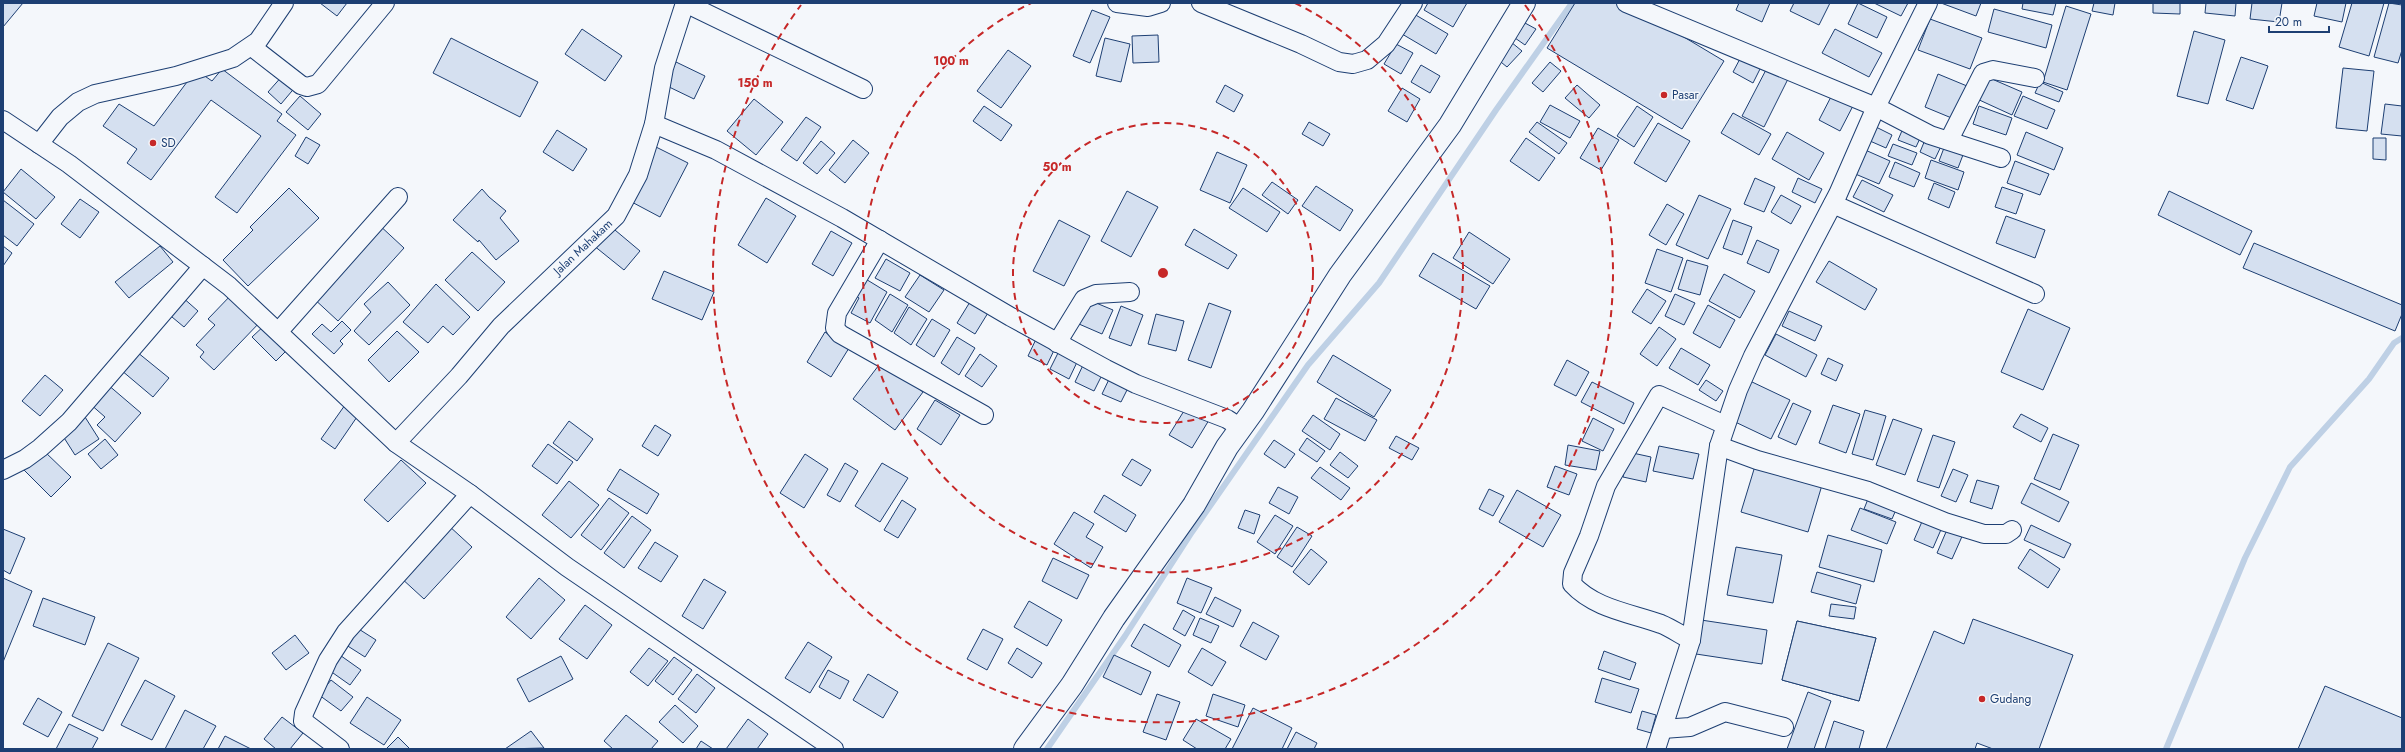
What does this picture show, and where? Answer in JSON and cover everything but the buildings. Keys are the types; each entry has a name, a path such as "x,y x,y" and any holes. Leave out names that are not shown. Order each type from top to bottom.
{"street":[{"path":"39,144 60,116 78,102 111,90 136,86 220,64 252,47 284,3"},
{"path":"252,47 301,85 313,86 318,84 385,3"},
{"path":"685,3 863,89"},
{"name":"Jalan Mahakam","path":"396,443 459,376 501,326 616,216 638,175 654,124 664,68 685,3"},
{"path":"1118,3 1148,7 1160,3"},
{"path":"1201,3 1301,44 1340,62 1353,64 1366,60 1386,44 1413,3"},
{"path":"1025,749 1072,685 1114,618 1194,505 1227,447 1241,428 1340,275 1450,124 1524,3"},
{"path":"1626,3 1876,107 1930,135 2001,158"},
{"path":"1656,749 1691,640 1719,446 1724,425 1753,356 1833,204 1876,107 1928,3"},
{"path":"1949,140 1983,73 1993,70 2035,78"},
{"path":"3,120 69,164 229,286 396,443 470,494 567,567 834,749"},
{"path":"654,124 716,150 880,240 1057,343 1136,384 1227,419 1241,428"},
{"path":"279,332 398,198"},
{"path":"1833,204 2035,294"},
{"path":"880,240 837,313 835,328 840,334 984,415"},
{"path":"3,470 25,459 40,448 69,422 203,266"},
{"path":"1057,343 1084,299 1096,294 1130,292"},
{"path":"1691,640 1662,625 1612,608 1586,596 1572,584 1573,573 1589,536 1606,486 1659,394 1724,425"},
{"path":"1719,446 1757,460 1868,491 1945,522 1984,534 2006,534 2012,530"},
{"path":"340,749 303,721 304,713 328,660 362,612 470,494"},
{"path":"1663,729 1690,727 1724,712 1784,727"}],"waterway":[{"path":"1047,749 1125,636 1192,532 1308,365 1379,283 1496,110 1572,3"},
{"path":"2166,749 2245,558 2290,467 2369,379 2394,343 2402,338"}],"place":[{"name":"Pasar","path":"1664,95"},
{"name":"SD","path":"153,143"},
{"name":"Gudang","path":"1982,699"}]}
